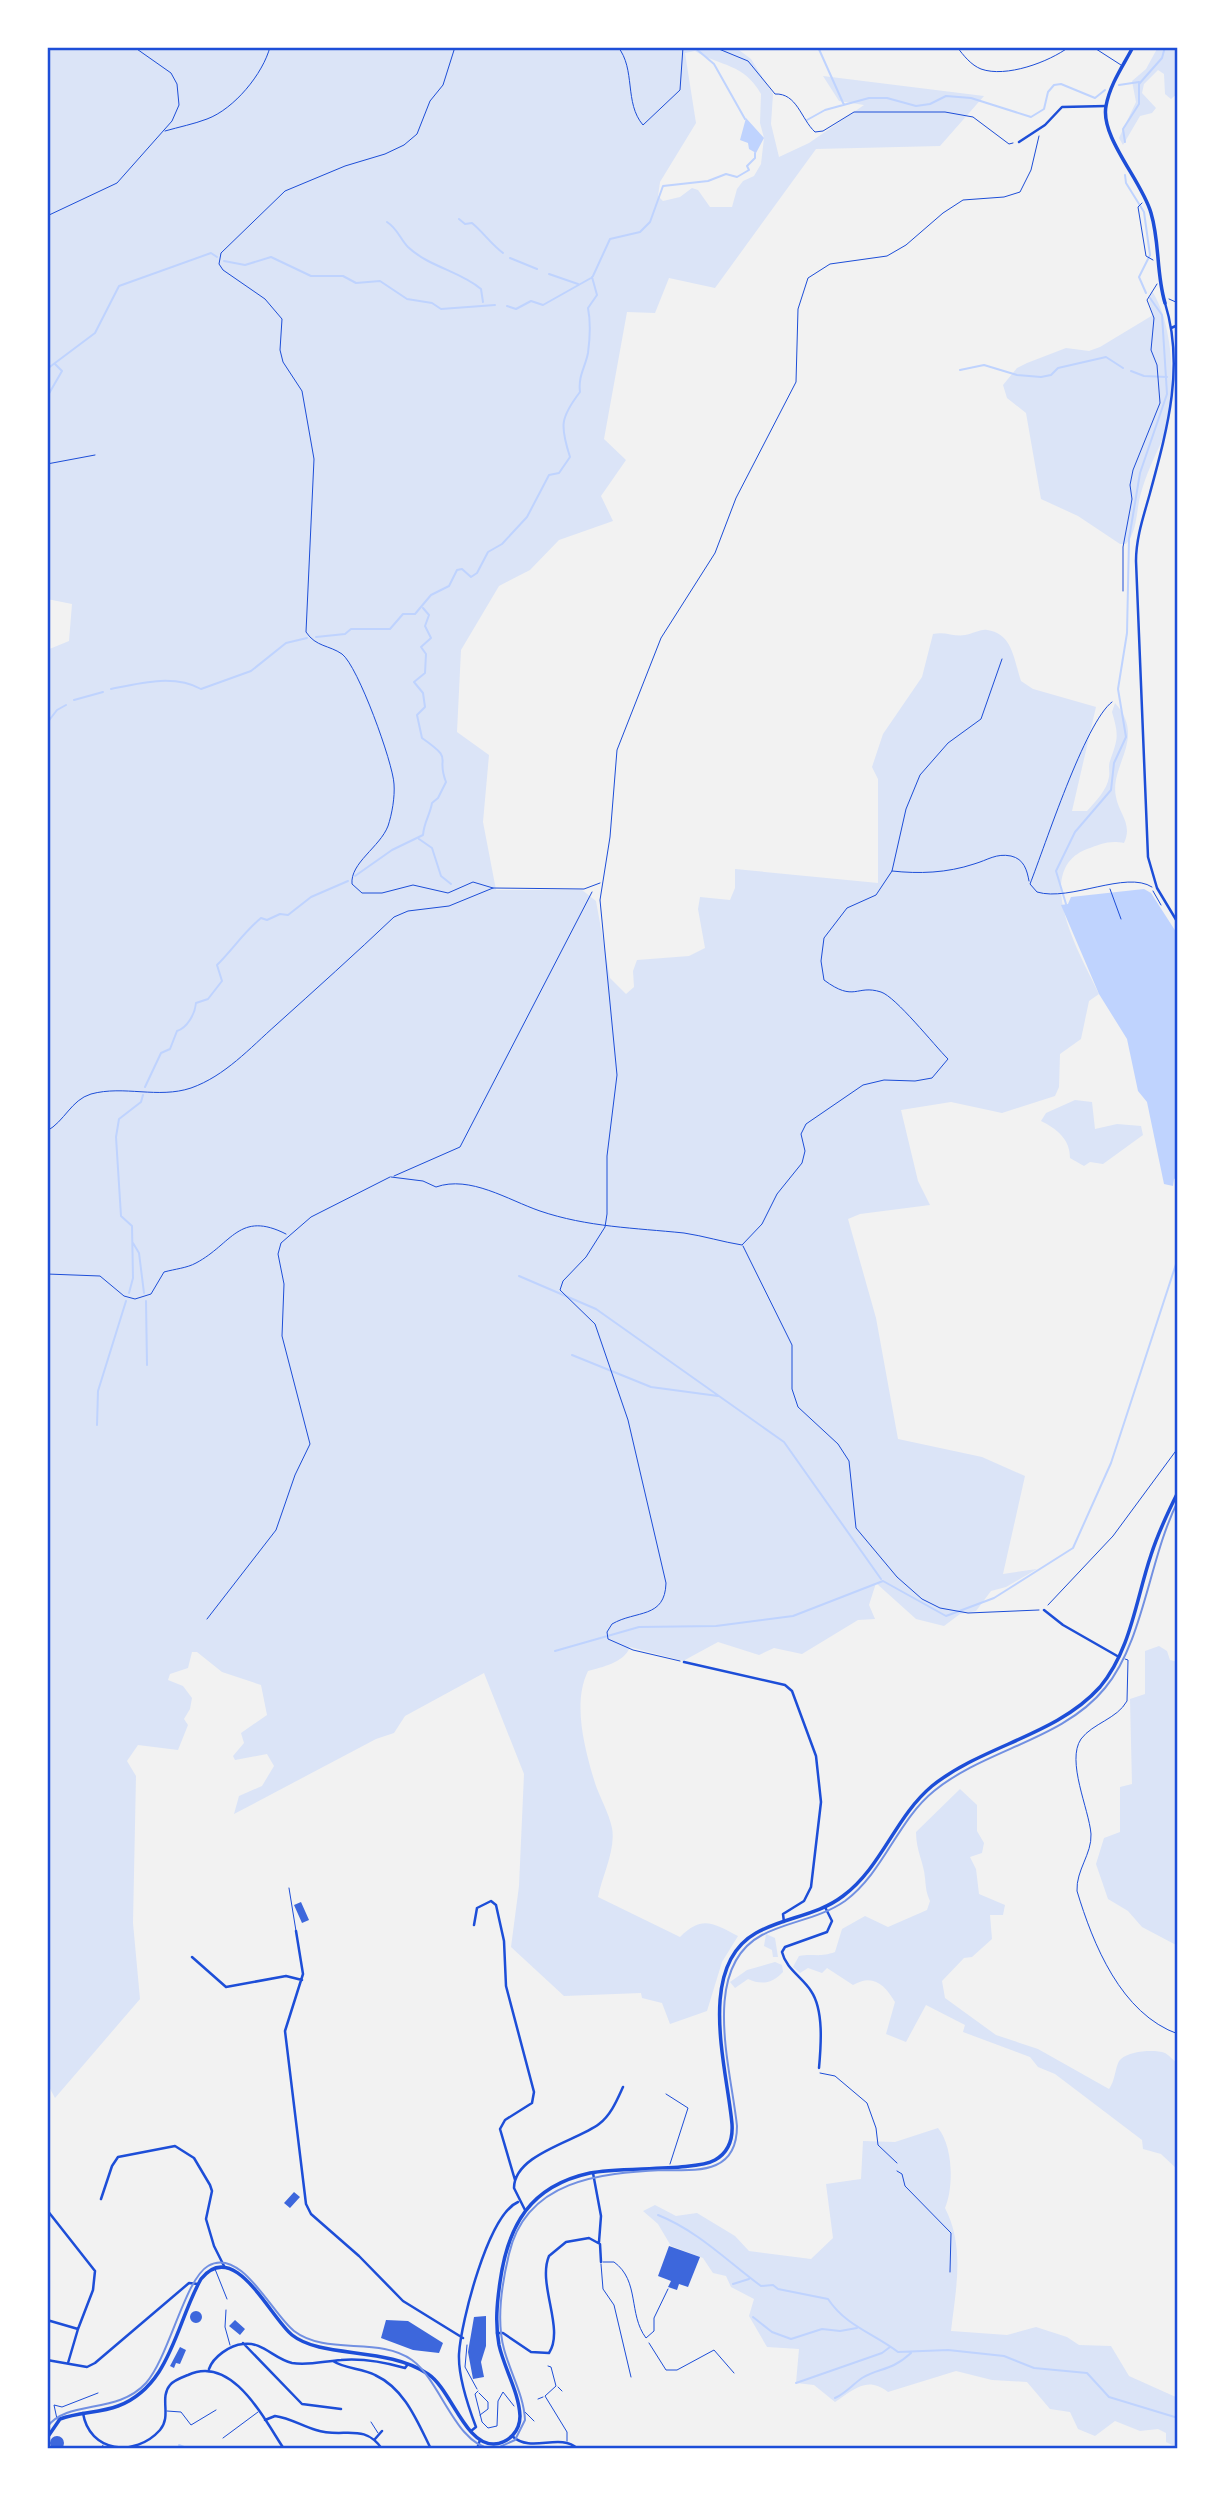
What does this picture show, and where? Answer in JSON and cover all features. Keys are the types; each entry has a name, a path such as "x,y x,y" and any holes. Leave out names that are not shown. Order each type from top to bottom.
{"main road":[{"path":"1133,47 1106,106 1110,132 1142,188 1152,214 1159,284 1165,303"},
{"path":"47,2438 59,2421 83,2413 117,2407 147,2388 164,2364 204,2274 215,2267 224,2266 242,2276 286,2329 301,2341 384,2355 409,2364 437,2382 480,2441 498,2444 512,2436 519,2425 498,2333 497,2305 504,2254 514,2227 525,2210 550,2188 572,2178 593,2172 712,2162 725,2152 732,2139 719,1998 723,1973 742,1942 763,1929 825,1907 861,1880 901,1820 923,1794 958,1769 1072,1710 1101,1685 1119,1657 1151,1554 1178,1492"}],"street":[{"path":"1019,142 1045,125 1062,107 1106,106"},
{"path":"1165,303 1171,328 1172,406 1139,534 1136,561 1148,857 1158,891 1178,923"},
{"path":"1171,328 1178,325"},
{"path":"1044,1611 1119,1657"},
{"path":"684,1662 785,1685 792,1691 816,1756 821,1802 811,1887 804,1900 783,1914 784,1922"},
{"path":"474,1925 477,1909 491,1901 496,1905 504,1941 505,1980 534,2092 532,2103 505,2120 500,2129 518,2202 525,2210"},
{"path":"819,2068 822,2044 815,1997 791,1970 782,1952 785,1947 827,1932 832,1921 825,1907"},
{"path":"296,1931 303,1959 302,1980 285,2031 306,2204 311,2214 359,2256 403,2301 463,2338"},
{"path":"192,1957 226,1987 274,1977 291,1976 302,1980"},
{"path":"514,2180 551,2147 599,2124 611,2111 623,2087"},
{"path":"101,2199 111,2166 118,2157 167,2146 182,2148 194,2158 210,2185 212,2192 206,2219 214,2246 224,2266"},
{"path":"593,2172 601,2216 601,2262"},
{"path":"471,2432 476,2427 459,2357 461,2344 477,2270 504,2217 518,2202"},
{"path":"47,2210 95,2271 93,2290 68,2363"},
{"path":"498,2333 503,2333 531,2352 548,2353 554,2338 547,2261 552,2251 566,2242 582,2237 599,2242"},
{"path":"47,2360 87,2367 104,2358 189,2283 198,2284"},
{"path":"47,2320 78,2329"},
{"path":"209,2369 211,2363 231,2348 243,2343 261,2347 294,2363 377,2360 405,2368 409,2364"},
{"path":"243,2343 302,2404 341,2409"},
{"path":"333,2361 375,2374 389,2383 406,2400 431,2449"},
{"path":"83,2413 91,2436 102,2447 122,2448 142,2442 159,2432 167,2411 166,2395 170,2384 193,2372 209,2369 226,2376 259,2412 284,2449"},
{"path":"265,2420 275,2416 318,2431 355,2431 375,2439 382,2449"},
{"path":"375,2439 381,2433"},
{"path":"512,2436 528,2444 567,2441 578,2449"},
{"path":"477,2449 480,2441"}],"lane":[{"path":"957,47 975,66 995,71 1044,64 1069,47"},
{"path":"1093,47 1122,66"},
{"path":"289,1888 296,1931"},
{"path":"666,2094 688,2108 670,2166"},
{"path":"631,2377 616,2314 603,2289 601,2262 614,2262 627,2276 632,2288 637,2320 646,2337 654,2331 654,2318 668,2289"},
{"path":"215,2267 227,2299"},
{"path":"226,2310 225,2327 231,2348"},
{"path":"548,2366 551,2367 556,2386 562,2391"},
{"path":"538,2399 556,2386"},
{"path":"59,2421 54,2405 62,2407 98,2393"},
{"path":"545,2396 568,2432 567,2441"},
{"path":"167,2411 181,2412 191,2425 215,2410"},
{"path":"223,2438 259,2412"},
{"path":"371,2422 381,2433"}],"path":[{"path":"47,216 117,183 163,131 179,105 177,84 162,65 134,47"},
{"path":"163,131 209,118 225,108 262,69 270,47"},
{"path":"455,47 443,85 430,101 417,134 404,145 385,154 345,166 285,191 220,253 219,264 223,270 265,299 282,319 280,350 284,362 302,391 314,459 306,632 321,646 342,654 354,671 390,762 393,800 388,827 373,851 356,868 351,876 352,884 362,892 382,893 412,885 448,893 474,882 493,888 584,889 600,900"},
{"path":"618,47 627,59 634,108 643,125 680,90 682,47"},
{"path":"715,47 748,61 775,94 787,96 815,132 822,131 854,112 945,112 973,117 1009,144 1019,142"},
{"path":"684,1662 633,1650 608,1639 607,1632 620,1619 654,1611 663,1601 667,1583 628,1420 595,1324 577,1303 560,1290 563,1281 586,1257 605,1227 608,1140 617,1075 600,900 610,838 617,750 661,638 715,553 736,498 796,383 798,309 808,278 830,264 887,256 906,245 943,213 963,200 1004,197 1020,192 1031,170 1035,143 1040,134"},
{"path":"1143,202 1138,207 1143,241 1146,256 1153,260"},
{"path":"1123,591 1123,547 1132,499 1130,485 1137,457 1159,407 1158,373 1152,350 1154,318 1147,297 1159,284"},
{"path":"47,464 95,455"},
{"path":"742,1245 762,1224 777,1194 802,1163 805,1151 801,1135 806,1124 863,1085 884,1080 915,1081 932,1078 948,1059 891,997 878,991 841,992 824,980 821,961 824,938 846,908 876,895 892,871 906,809 920,775 948,743 981,719 1002,659"},
{"path":"1030,884 1089,734 1102,710 1112,702"},
{"path":"892,871 921,874 975,864 993,855 1013,856 1021,861 1030,884 1037,892 1063,894 1136,882 1153,888 1162,905"},
{"path":"584,889 602,882"},
{"path":"47,1131 78,1101 90,1094 116,1091 173,1092 212,1079 319,989 394,917 408,911 449,906 493,888"},
{"path":"1110,889 1121,919"},
{"path":"207,1619 276,1530 295,1475 310,1444 282,1336 284,1284 278,1254 281,1243 311,1217 391,1177 460,1147 592,892"},
{"path":"391,1177 424,1181 436,1188 443,1185 483,1189 539,1211 605,1227 686,1234 746,1247 792,1345 792,1389 798,1406 838,1444 849,1461 856,1528 897,1577 922,1599 955,1612 1044,1611 1113,1536 1178,1448"},
{"path":"47,1275 100,1276 124,1296 144,1298 151,1294 164,1272 199,1261 243,1228 263,1225 288,1235"},
{"path":"1119,1657 1128,1660 1127,1701 1118,1712 1085,1735 1077,1748 1081,1791 1091,1834 1079,1871 1077,1891 1114,1980 1144,2016 1178,2034"},
{"path":"819,2068 819,2073 835,2076 867,2103 876,2128 878,2145 897,2163"},
{"path":"897,2171 902,2174 905,2186 951,2233 950,2272"},
{"path":"646,2337 666,2370 677,2370 714,2350 734,2373"},
{"path":"461,2344 467,2345 465,2367 488,2403 488,2409 480,2415"},
{"path":"478,2391 475,2394 486,2427 495,2428 503,2392 517,2409 527,2411 534,2421"}],"shaded area":[{"path":"47,47 735,47 751,59 773,94 771,124 779,157 809,143 864,105 839,101 823,76 984,96 940,146 816,149 715,288 669,278 655,313 627,312 604,439 626,460 601,496 613,521 559,540 530,570 499,586 461,650 457,732 489,755 483,822 496,890 582,890 596,901 610,978 626,994 634,987 633,971 637,960 689,956 705,948 698,909 700,897 730,900 735,888 735,869 878,883 878,779 872,767 883,734 922,677 933,634 961,635 984,630 996,632 1011,649 1021,681 1033,689 1096,707 1072,811 1087,811 1108,782 1109,763 1117,737 1112,712 1115,703 1128,728 1128,740 1115,785 1116,797 1127,830 1124,843 1109,842 1087,849 1070,860 1062,876 1061,895 1065,916 1099,994 1089,1001 1081,1039 1060,1054 1059,1087 1055,1096 1002,1113 951,1102 901,1110 918,1181 930,1205 860,1214 848,1219 876,1318 898,1439 982,1457 1025,1476 1003,1574 1037,1569 1006,1587 991,1591 976,1611 960,1614 944,1626 916,1619 876,1583 869,1605 875,1619 858,1620 802,1654 774,1648 759,1655 718,1642 683,1661 630,1647 618,1661 588,1671 583,1684 581,1712 584,1741 595,1783 611,1822 613,1836 598,1897 680,1937 695,1926 708,1923 738,1936 722,1962 707,2011 670,2024 662,2003 642,1998 641,1993 564,1996 511,1947 519,1886 524,1774 484,1673 405,1716 394,1733 376,1739 234,1814 239,1796 262,1786 274,1766 267,1754 235,1760 233,1756 244,1743 241,1733 267,1715 261,1685 222,1672 197,1652 192,1652 188,1668 170,1674 168,1680 183,1686 192,1698 184,1719 188,1725 178,1750 138,1745 127,1761 136,1776 133,1923 140,1999 55,2098 47,2083 47,650 69,641 72,604 47,599","holes":["695,51 740,71 761,94 760,123 764,138 761,164 754,176 743,181 737,189 732,207 710,207 698,190 692,188 680,197 663,201 658,196 660,182 696,123 685,53"]},
{"path":"1158,47 1176,47 1178,93 1171,99 1165,94 1164,74 1158,70 1144,84 1142,93 1156,108 1152,113 1140,116 1123,145 1119,138 1136,102 1132,81 1146,69"},
{"path":"1152,291 1160,306 1169,344 1172,366 1170,408 1161,443 1139,499 1133,533 1126,544 1120,544 1078,516 1041,499 1026,413 1007,398 1003,385 1017,368 1027,363 1066,348 1089,351 1100,347 1153,315 1149,301"},
{"path":"1075,1100 1092,1102 1095,1129 1117,1124 1141,1126 1143,1135 1103,1164 1090,1162 1084,1166 1070,1158 1068,1145 1062,1135 1041,1121 1046,1113"},
{"path":"1159,1646 1167,1651 1170,1660 1178,1662 1178,1946 1142,1927 1128,1911 1108,1899 1096,1864 1104,1838 1120,1832 1120,1787 1132,1784 1130,1699 1145,1694 1145,1651"},
{"path":"960,1789 977,1805 977,1831 984,1843 982,1853 970,1857 976,1869 979,1894 1005,1905 1003,1915 990,1915 992,1939 972,1957 964,1958 942,1981 945,1998 996,2035 1038,2049 1109,2089 1119,2061 1125,2056 1149,2051 1167,2054 1178,2064 1178,2170 1161,2154 1143,2149 1142,2140 1055,2074 1038,2067 1030,2057 963,2032 965,2025 926,2005 906,2042 886,2034 895,2002 883,1986 867,1980 853,1985 827,1968 822,1973 808,1968 800,1973 793,1967 799,1956 835,1952 842,1929 865,1916 888,1927 927,1910 930,1901 916,1832"},
{"path":"766,1934 775,1938 778,1957 773,1957 772,1950 764,1946"},
{"path":"775,1962 782,1965 783,1972 771,1981 762,1983 748,1979 735,1988 730,1982 747,1970"},
{"path":"938,2128 947,2145 949,2156 951,2178 945,2208 957,2253 957,2283 951,2331 1007,2335 1036,2327 1067,2337 1079,2345 1111,2346 1129,2376 1178,2398 1178,2443 1174,2446 1166,2442 1166,2433 1158,2429 1140,2431 1115,2421 1095,2436 1078,2429 1070,2412 1050,2409 1027,2382 992,2380 956,2371 888,2392 874,2385 861,2386 835,2402 814,2385 796,2383 799,2349 767,2347 749,2316 754,2299 731,2287 726,2276 713,2273 703,2258 671,2246 658,2224 643,2211 655,2205 676,2216 697,2213 735,2236 749,2251 811,2259 833,2238 826,2184 861,2179 863,2141 895,2142"}],"water":[{"path":"746,118 764,138 756,153 749,149 748,143 740,140"},
{"path":"1144,889 1151,893 1178,935 1178,1177 1174,1179 1173,1186 1164,1184 1147,1102 1138,1091 1127,1039 1099,994 1061,905 1068,904 1071,897"}],"building":[{"path":"301,1902 309,1920 302,1923 294,1905"},
{"path":"294,2192 300,2197 290,2208 284,2203"},
{"path":"669,2246 700,2257 688,2287 679,2284 677,2290 668,2287 671,2281 658,2276"},
{"path":"196,2311 202,2317 196,2323 190,2317"},
{"path":"486,2316 486,2346 481,2362 484,2377 473,2379 468,2352 474,2317"},
{"path":"235,2320 245,2329 240,2335 229,2326"},
{"path":"386,2320 408,2321 443,2343 439,2353 413,2350 381,2338"},
{"path":"180,2347 186,2350 180,2364 176,2363 174,2368 170,2366"},
{"path":"54,2436 60,2436 64,2443 60,2450 54,2450 50,2446 50,2440"}],"waterway":[{"path":"694,47 714,64 745,119"},
{"path":"818,47 844,105"},
{"path":"1125,142 1123,129 1139,104 1139,84 1162,58 1165,47"},
{"path":"1119,85 1139,82"},
{"path":"807,120 825,110 869,98 887,98 916,106 930,104 946,96 971,98 1031,117 1044,109 1048,92 1054,85 1061,84 1095,98 1105,90"},
{"path":"593,276 610,239 640,232 650,222 663,186 708,181 726,174 737,177 749,170 747,166 755,158 755,153"},
{"path":"1125,175 1126,183 1144,212 1150,255 1139,277 1146,293"},
{"path":"459,219 465,224 472,223 503,253"},
{"path":"387,222 416,254 481,289 483,302"},
{"path":"47,369 95,333 119,286 211,253 217,257"},
{"path":"224,261 245,265 271,257 311,276 343,276 356,283 380,281 407,299 432,303 441,309 495,305"},
{"path":"510,258 537,269"},
{"path":"549,274 578,284"},
{"path":"316,637 345,634 351,629 390,629 403,614 415,614 431,595 449,586 457,570 462,569 471,577 477,573 488,552 502,544 527,517 549,475 559,473 570,457 563,430 565,416 580,392 588,353 588,308 597,295 592,277"},
{"path":"507,306 516,309 531,301 543,305 591,278"},
{"path":"1066,904 1056,871 1075,832 1111,790 1114,763 1126,737 1118,689 1127,633 1129,539 1140,473 1167,394 1162,315 1150,298"},
{"path":"960,370 984,365 1017,375 1041,377 1051,375 1058,368 1106,357 1123,368"},
{"path":"47,397 62,371 55,364"},
{"path":"1131,371 1144,376 1167,377"},
{"path":"355,876 392,850 423,835 432,803 438,798 446,782 442,755 422,738 417,715 425,707 423,693 414,682 425,673 426,654 421,647 431,638 425,626 429,615 423,608"},
{"path":"111,689 145,682 168,681 191,684 201,689 251,671 286,643 307,638"},
{"path":"74,700 103,692"},
{"path":"47,723 57,710 66,705"},
{"path":"419,839 432,848 441,876 451,884"},
{"path":"145,1087 161,1053 170,1049 177,1031 190,1020 196,1003 208,999 222,981 217,965 249,929 261,918 267,920 280,914 288,915 311,897 348,881"},
{"path":"129,1293 133,1278 132,1226 121,1216 116,1137 119,1119 141,1102 143,1095"},
{"path":"133,1243 139,1253 144,1293"},
{"path":"555,1651 639,1627 716,1626 793,1616 883,1581 946,1616 994,1598 1073,1548 1111,1463 1178,1258"},
{"path":"519,1276 596,1309 784,1442 881,1579"},
{"path":"97,1425 98,1391 126,1301"},
{"path":"146,1301 147,1365"},
{"path":"572,1355 651,1387 718,1396"},
{"path":"658,2215 686,2229 761,2286 773,2285 778,2289 828,2299 851,2323 898,2352 948,2350 1004,2356 1034,2368 1087,2373 1109,2397 1178,2418"},
{"path":"733,2284 749,2279"},
{"path":"753,2317 772,2332 791,2339 822,2329 840,2331 857,2328"},
{"path":"796,2383 882,2353 890,2347"},
{"path":"835,2398 862,2378 897,2363 911,2353"},
{"path":"179,2445 189,2449"}],"railway":[{"path":"495,2449 515,2440 525,2420 504,2349 500,2314 509,2254 518,2229 531,2210 569,2185 591,2178 639,2171 703,2169 716,2165 730,2154 735,2144 737,2126 726,2049 725,1995 731,1971 743,1950 762,1935 825,1912 845,1901 870,1876 910,1817 934,1791 976,1764 1046,1732 1088,1706 1105,1688 1129,1647 1168,1523 1178,1501"},
{"path":"47,2427 56,2418 67,2413 121,2399 146,2383 162,2356 192,2286 208,2266 220,2262 232,2265 244,2273 285,2323 307,2338 322,2343 384,2349 412,2360 432,2382 468,2436 479,2445 492,2449"}]}
